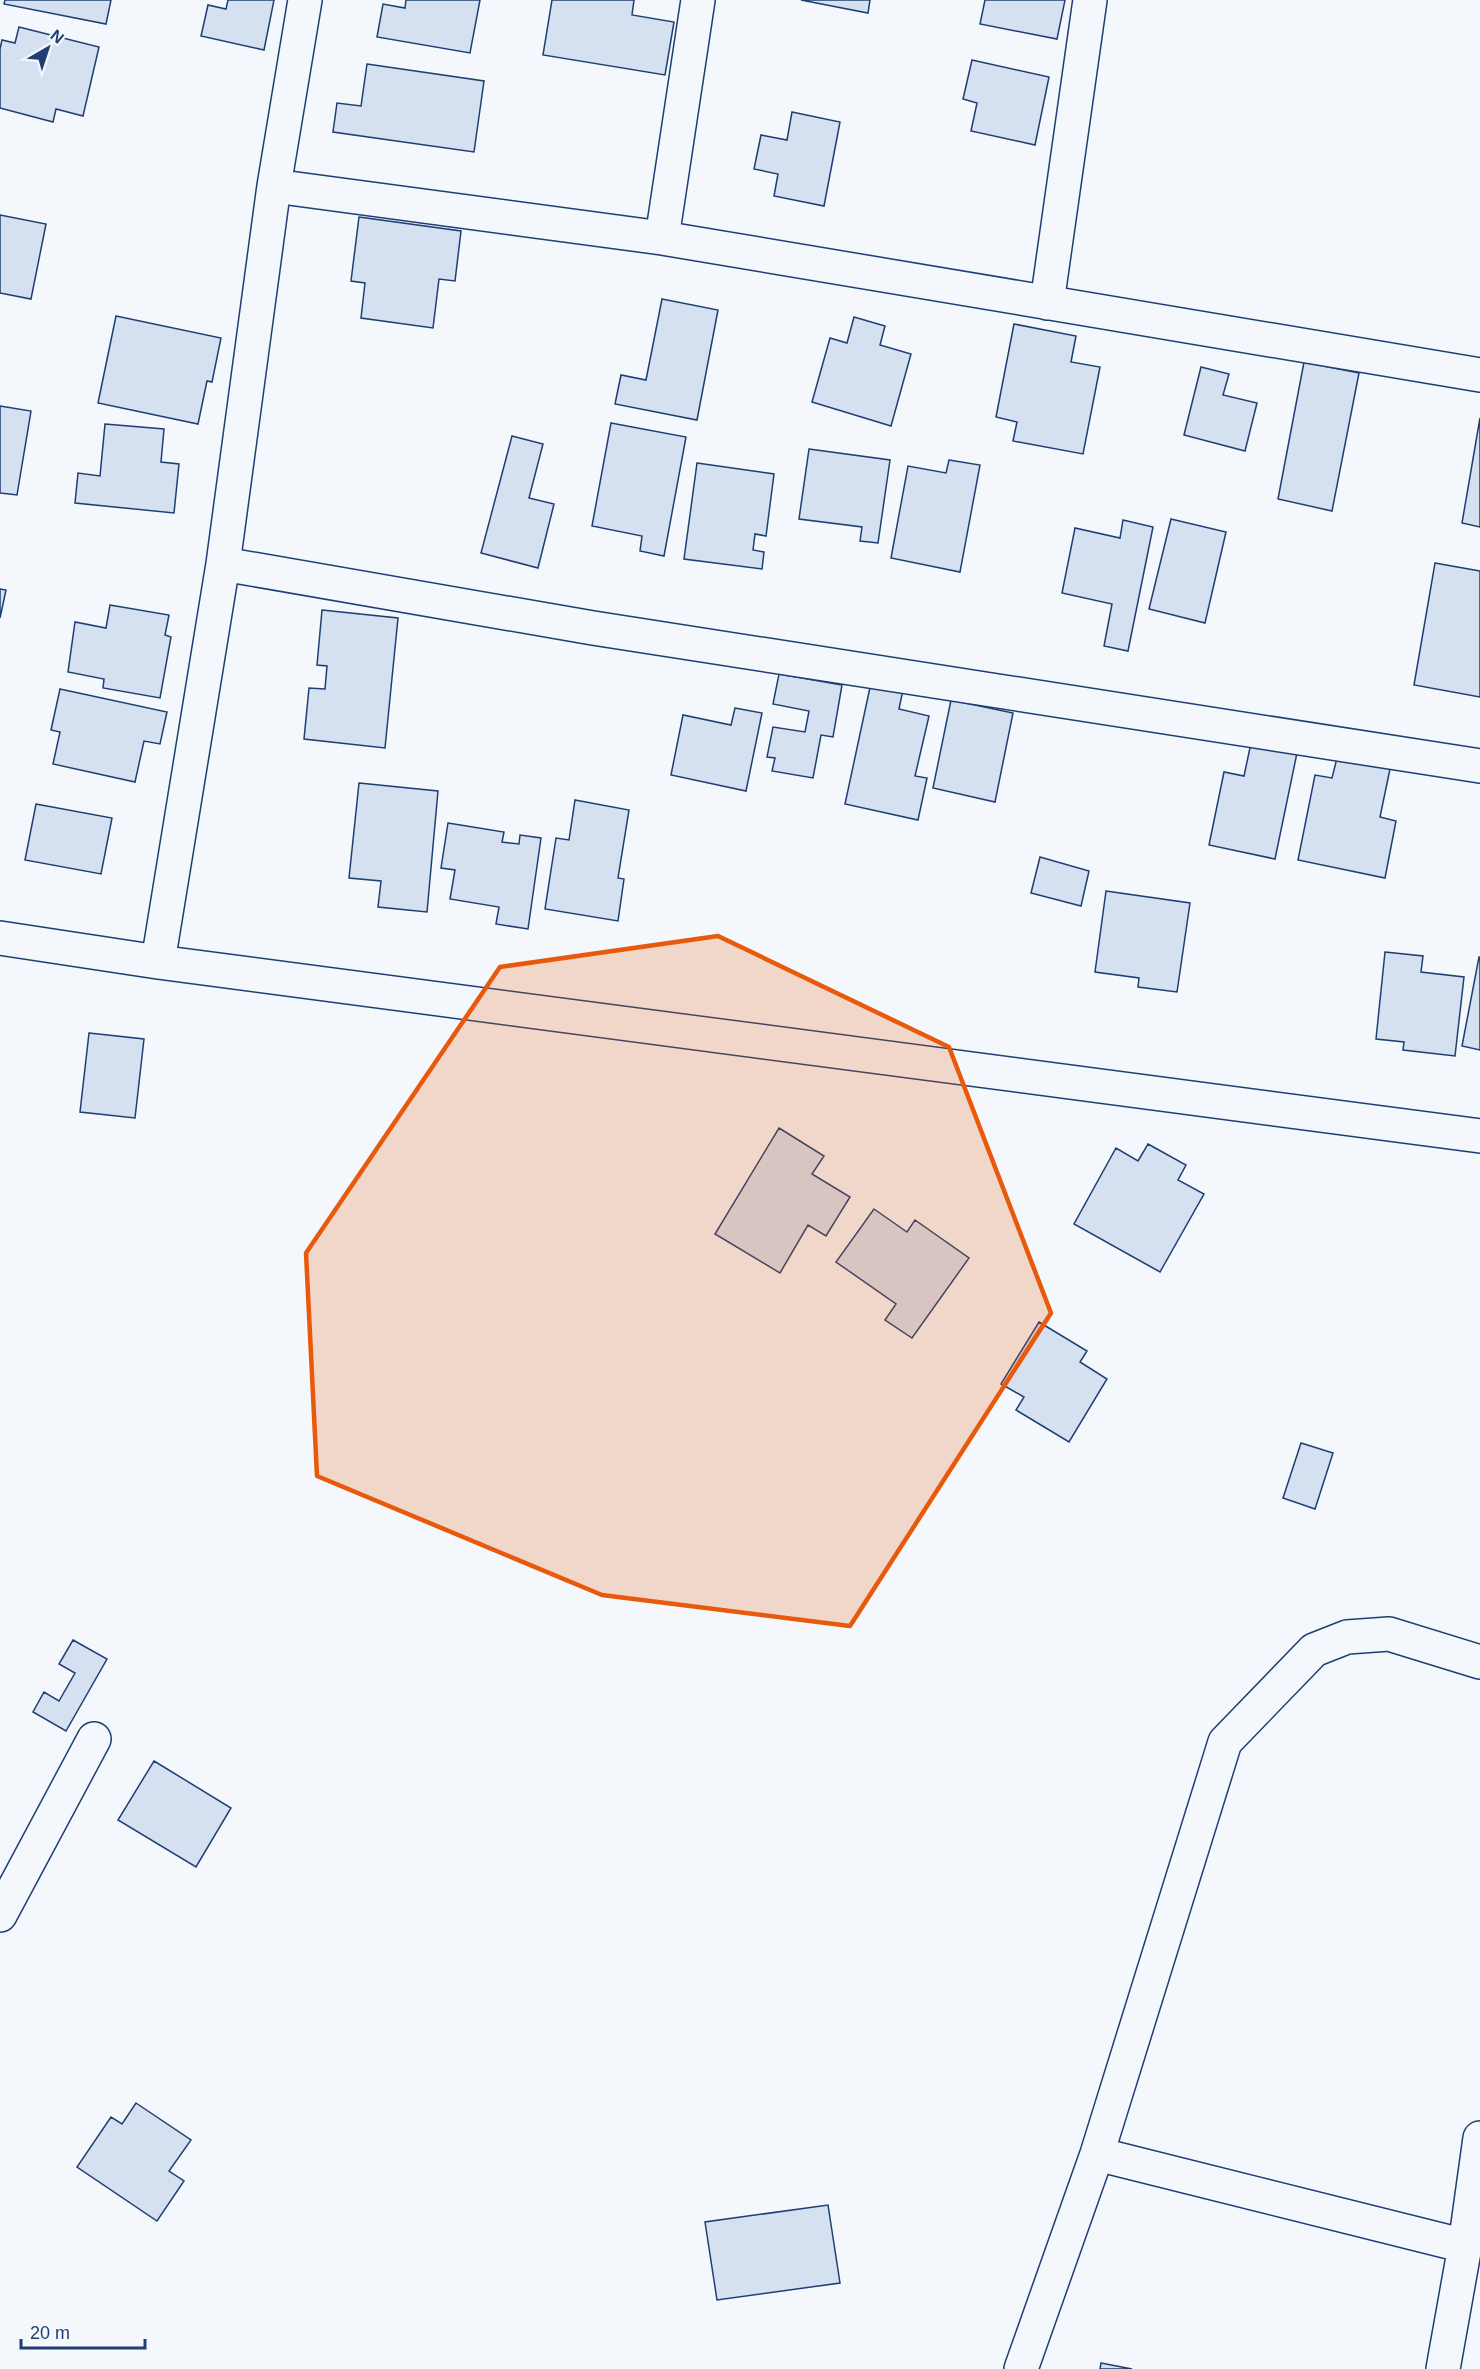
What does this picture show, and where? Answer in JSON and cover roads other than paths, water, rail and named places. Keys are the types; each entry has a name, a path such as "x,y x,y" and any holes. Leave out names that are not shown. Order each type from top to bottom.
{"street":[{"path":"158,962 223,564 274,186 305,0"},
{"path":"662,238 698,0"},
{"path":"1047,303 1090,0"},
{"path":"274,186 662,238 1480,375"},
{"path":"223,564 604,630 1480,766"},
{"path":"0,938 158,962 1480,1136"},
{"path":"1021,2369 1097,2154 1225,1742 1314,1650 1347,1637 1389,1634 1480,1662"},
{"path":"0,1915 94,1739"},
{"path":"1443,2369 1465,2246 1480,2138"},
{"path":"1097,2154 1465,2246"}]}
